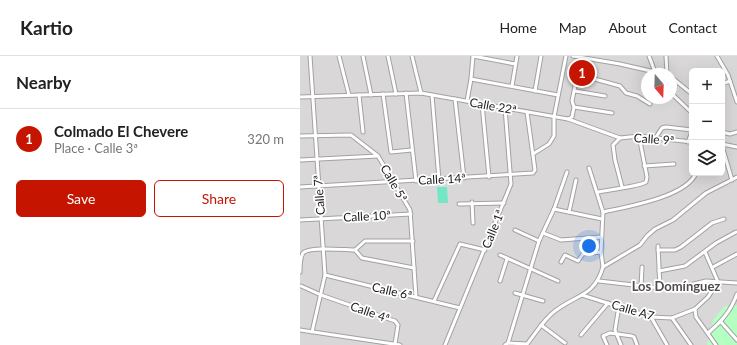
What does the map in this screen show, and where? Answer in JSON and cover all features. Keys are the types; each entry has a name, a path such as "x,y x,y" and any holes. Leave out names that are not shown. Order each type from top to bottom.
{"street":[{"name":"Calle 7ª","path":"310,56 325,275 312,332"},
{"path":"339,56 349,95"},
{"path":"363,56 371,95"},
{"path":"388,56 396,94"},
{"path":"300,97 421,93 412,56"},
{"path":"467,101 473,56 515,64"},
{"path":"512,86 517,56"},
{"path":"535,91 541,56"},
{"path":"527,112 533,154 553,140 554,117 566,56"},
{"path":"573,56 620,64 641,69"},
{"path":"649,56 653,68"},
{"path":"666,56 667,68"},
{"path":"717,56 730,81 737,102"},
{"path":"568,119 572,117 574,107 572,101 581,57"},
{"path":"471,78 558,95"},
{"path":"576,78 591,78 620,86 626,93 641,98"},
{"path":"725,83 730,81"},
{"path":"677,82 689,92"},
{"path":"575,91 605,96"},
{"path":"406,93 416,181"},
{"name":"Calle 22ª","path":"421,93 568,119 620,138"},
{"path":"383,94 391,152 412,150"},
{"path":"359,95 363,132"},
{"path":"432,95 439,180"},
{"path":"455,99 464,178"},
{"path":"677,99 689,110"},
{"path":"482,104 489,177"},
{"path":"574,107 612,113"},
{"name":"Calle 1ª","path":"445,345 511,184 512,176 505,108"},
{"path":"656,137 662,128 666,127 689,131"},
{"path":"725,133 730,134 737,132"},
{"name":"Calle 5ª","path":"300,136 351,135 378,156 411,214 416,297"},
{"path":"598,192 641,185 646,182 638,136"},
{"name":"Calle 9ª","path":"622,187 613,145 620,138 638,136 656,137 689,142"},
{"path":"725,145 737,147"},
{"name":"Calle 14ª","path":"300,186 512,176 535,172 533,154"},
{"path":"300,160 378,156"},
{"path":"725,156 732,180"},
{"path":"644,166 674,164"},
{"path":"567,172 554,208 539,242 507,344 528,345 541,325 555,311 582,295 599,280 603,267 601,237 603,212 598,192 589,168"},
{"path":"603,212 653,201 687,185 694,176"},
{"path":"603,267 640,245 655,229 673,220 706,193 737,177"},
{"path":"569,212 576,180"},
{"path":"472,202 473,223"},
{"path":"459,204 472,202 504,203"},
{"path":"554,208 602,219"},
{"name":"Calle 10ª","path":"300,220 411,214"},
{"path":"660,288 658,248 674,250 681,247 712,223 724,219"},
{"path":"515,230 539,242"},
{"path":"659,271 685,266 716,243 736,232"},
{"path":"543,233 561,240 601,237"},
{"path":"300,272 300,259 304,252 312,249 355,250 365,241 413,241"},
{"path":"434,301 460,244 485,250"},
{"path":"355,250 362,258 414,268"},
{"path":"561,262 565,255 578,261 583,254 601,252"},
{"path":"705,252 713,267 718,282"},
{"path":"713,267 737,254"},
{"path":"500,255 558,281"},
{"path":"500,281 507,259"},
{"path":"641,287 642,267"},
{"name":"Calle 6ª","path":"325,275 460,308"},
{"path":"599,280 641,287 660,288 681,287 706,281 737,283"},
{"name":"Calle A7","path":"582,295 650,317 672,318 694,309 708,297 718,282"},
{"path":"301,286 321,296"},
{"path":"515,293 543,301"},
{"path":"708,333 721,322 734,303 737,294"},
{"name":"Calle 4ª","path":"321,296 396,321 398,325 395,344"},
{"path":"581,335 608,303"},
{"path":"619,306 615,330 621,345"},
{"path":"694,309 696,317 716,345"},
{"path":"650,317 667,345"},
{"path":"672,318 691,345"},
{"path":"721,322 737,340"},
{"path":"541,325 565,343"},
{"path":"300,330 400,345"},
{"path":"607,345 604,336 610,333 634,337 637,345"}],"shaded area":[{"path":"300,56 737,56 737,345 300,345"}],"green space":[{"path":"437,187 447,187 448,203 438,203"},
{"path":"737,305 737,345 707,345 713,320 725,306"}],"place":[{"name":"Colmado El Chevere","path":"582,73"}],"district":[{"name":"Los Domínguez","path":"676,286"}]}
